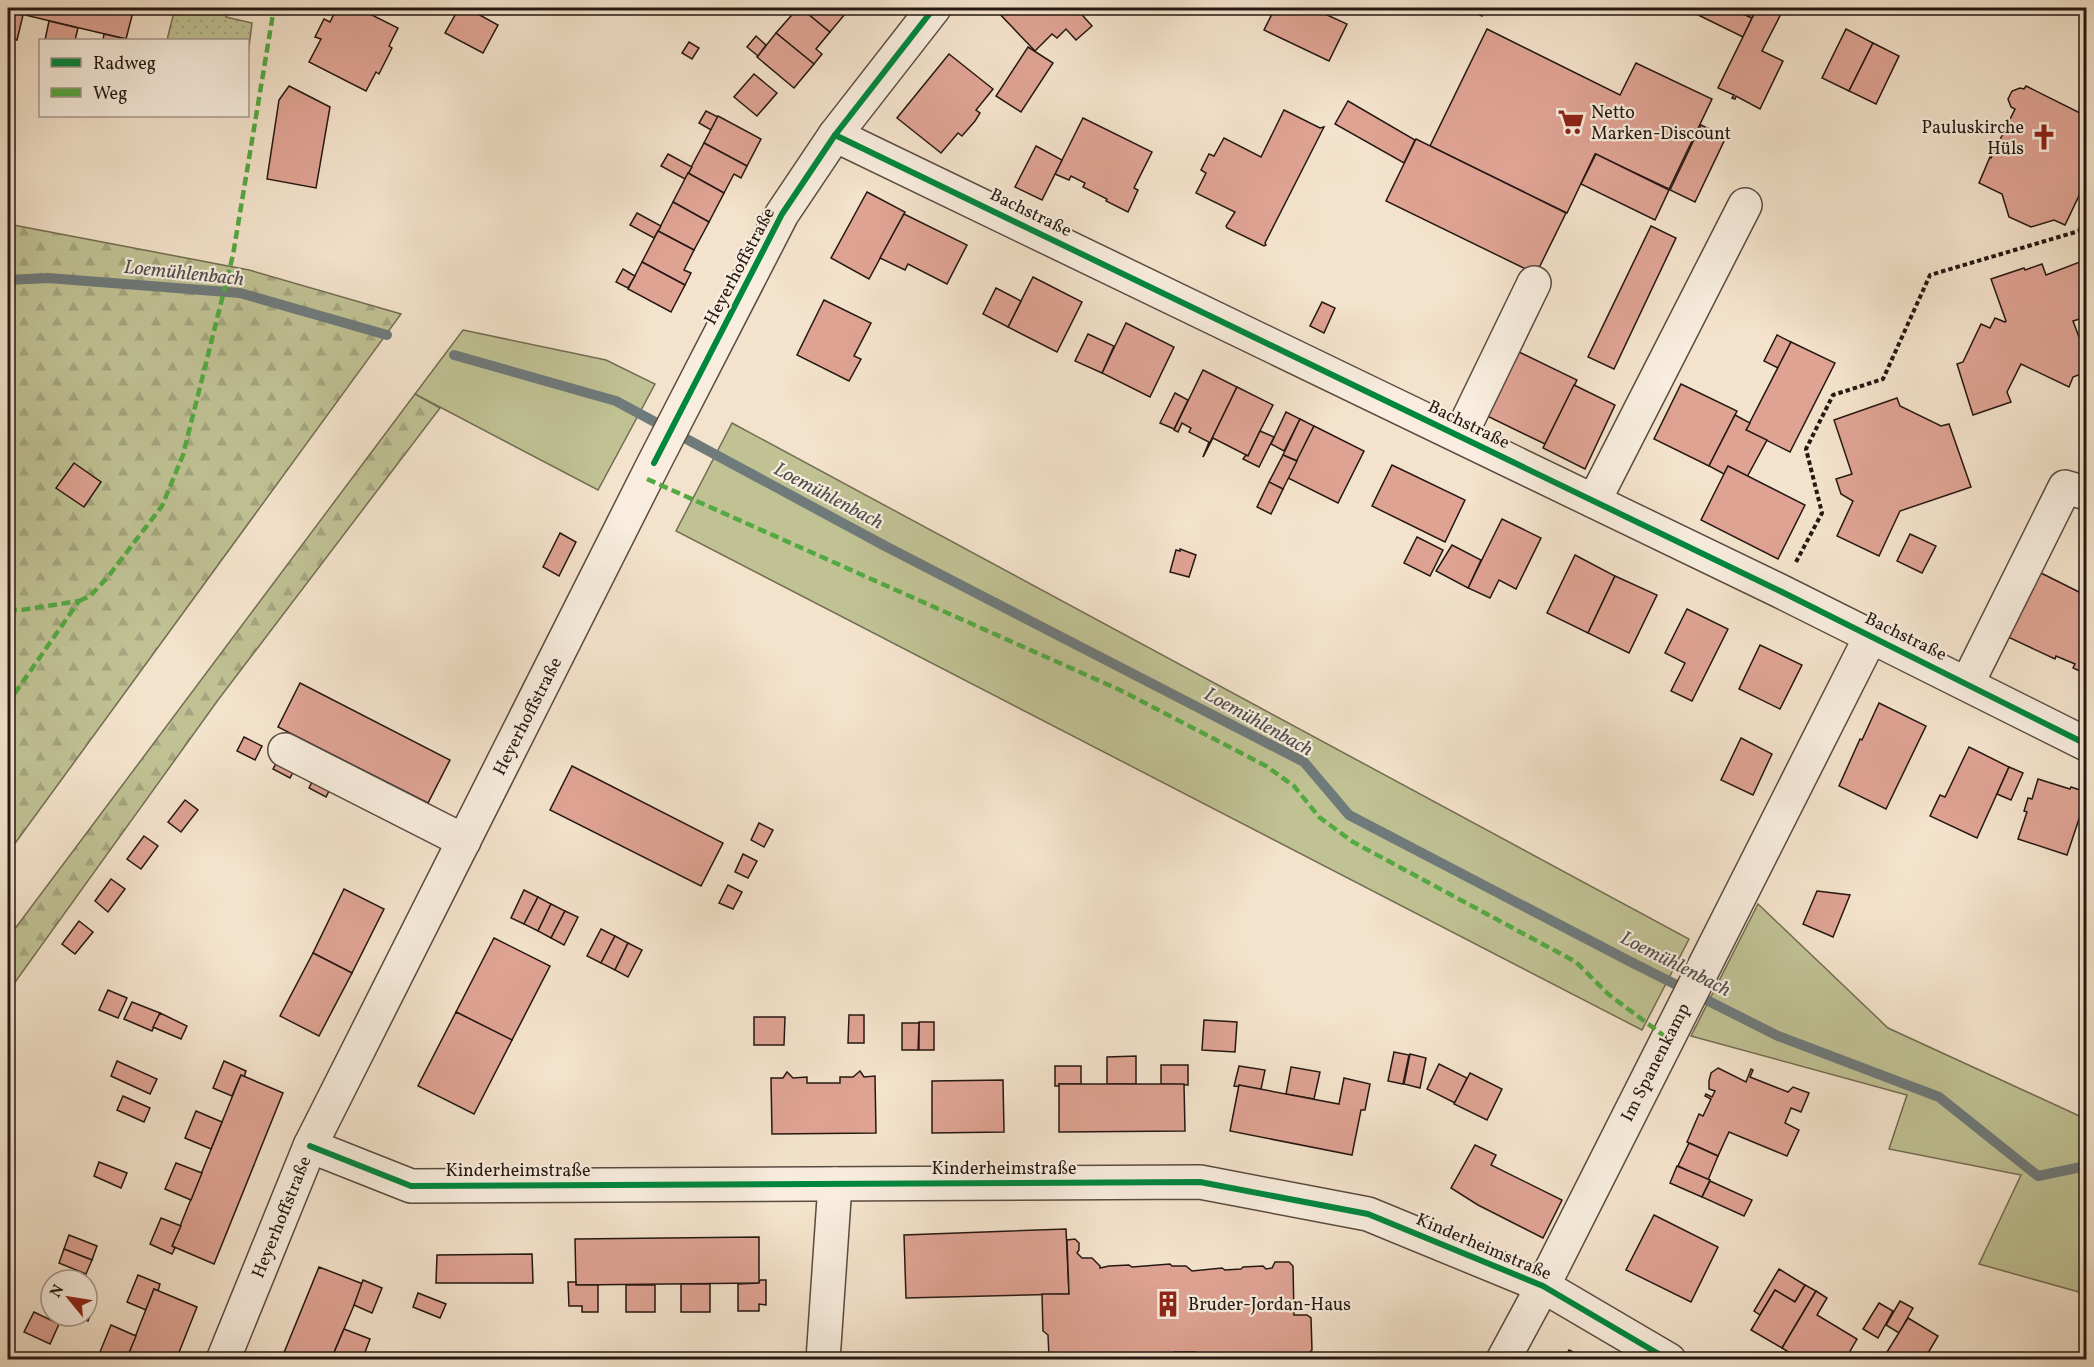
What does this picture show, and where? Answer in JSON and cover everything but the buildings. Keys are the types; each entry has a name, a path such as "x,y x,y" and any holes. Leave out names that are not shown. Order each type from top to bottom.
{"street":[{"name":"Heyerhoffstraße","path":"223,1359 310,1146 782,214 835,135 934,8"},
{"name":"Bachstraße","path":"835,135 1780,591 2086,744"},
{"path":"1594,501 1745,205"},
{"path":"1460,436 1534,284"},
{"path":"1968,684 2065,487 2086,493"},
{"name":"Im Spanenkamp","path":"1503,1359 1543,1286 1871,636"},
{"path":"285,750 464,841"},
{"name":"Kinderheimstraße","path":"310,1146 411,1186 1200,1182 1368,1214 1543,1286 1670,1359"},
{"path":"823,1359 835,1184"}],"path":[{"path":"1780,591 1822,513 1806,449 1833,395 1883,380 1930,275 2079,231 2086,215"}],"green space":[{"path":"175,8 228,8 226,17 252,23 249,47 249,39 167,39"},
{"path":"8,224 249,270 401,314 8,853"},
{"path":"463,330 606,360 655,384 598,490 415,394"},
{"path":"415,394 440,408 218,700 8,992 8,938"},
{"path":"732,423 1689,939 1642,1030 676,531"},
{"path":"1758,904 1888,1028 2086,1119 2086,1294 1979,1264 2021,1175 1889,1149 1907,1095 1691,1036"}],"waterway":[{"name":"Loemühlenbach","path":"8,280 48,278 240,293 387,335"},
{"name":"Loemühlenbach","path":"454,355 616,401 887,547 1304,762 1349,815 1778,1036 1939,1097 2038,1176 2086,1166"}],"marked path":[{"path":"79,601 90,596 107,578 162,506 183,455 233,255 274,8"},
{"path":"647,479 1120,690 1266,766 1294,786 1319,817 1353,842 1576,962 1608,994 1667,1038"},
{"path":"8,610 79,601 8,703"}],"cycle path":[{"path":"654,463 782,214 835,135 934,8"},
{"path":"835,135 1780,591 2086,744"},
{"path":"310,1146 411,1186 1200,1182 1368,1214 1543,1286 1669,1360"}],"place":[{"name":"Netto Marken-Discount","path":"1571,122"},
{"name":"Pauluskirche Hüls","path":"2044,137"},
{"name":"Bruder-Jordan-Haus","path":"1168,1304"}]}
